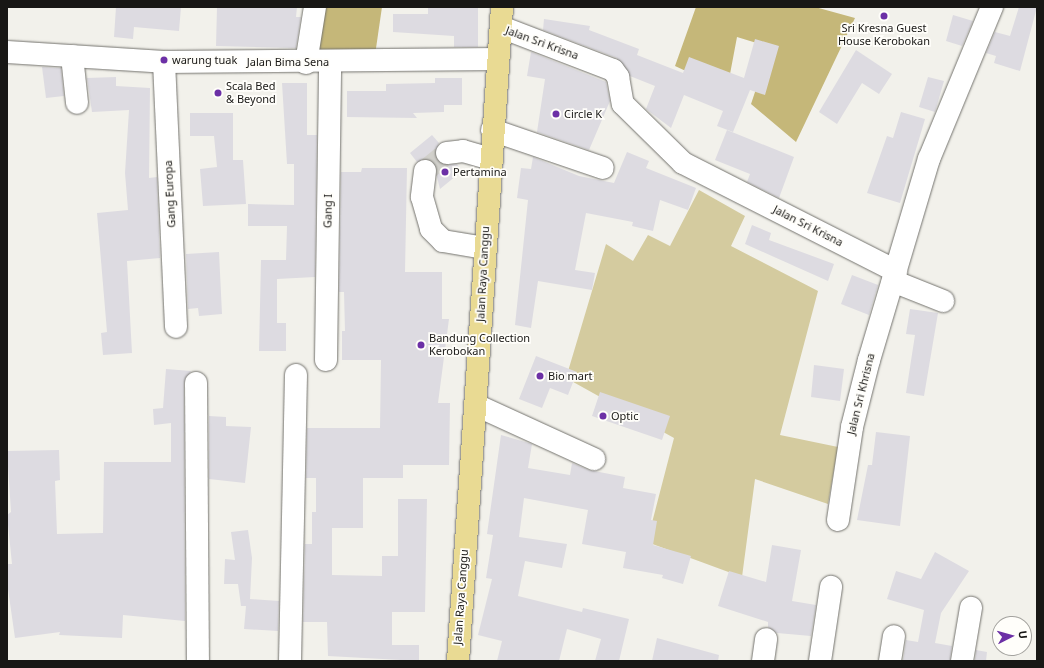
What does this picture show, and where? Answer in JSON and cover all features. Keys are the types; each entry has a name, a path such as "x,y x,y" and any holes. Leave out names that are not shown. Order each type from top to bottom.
{"main road":[{"name":"Jalan Raya Canggu","path":"458,661 476,405 492,130 502,17"}],"street":[{"path":"306,63 315,7"},
{"path":"943,301 895,276 929,160 992,7"},
{"name":"Jalan Sri Krisna","path":"502,17 613,70 618,77 623,104 683,162 895,276"},
{"name":"Jalan Bima Sena","path":"7,52 164,62 330,63 498,59"},
{"path":"72,56 77,102"},
{"name":"Gang Europa","path":"164,62 176,327"},
{"name":"Gang I","path":"326,360 330,63"},
{"path":"492,130 604,168"},
{"path":"447,153 463,151 491,159"},
{"path":"425,171 422,197 431,229 443,241 485,248"},
{"name":"Jalan Sri Khrisna","path":"838,520 852,427 895,276"},
{"path":"290,661 296,375"},
{"path":"196,383 198,661"},
{"path":"476,405 594,459"},
{"path":"820,661 831,587"},
{"path":"962,661 971,608"},
{"path":"890,661 894,636"},
{"path":"763,661 766,639"}],"shaded area":[{"path":"311,7 382,7 374,62 298,61"},
{"path":"696,7 815,7 855,18 796,142 751,104 770,47 737,37 727,90 675,66"},
{"path":"699,190 745,216 731,246 818,291 780,435 838,447 828,504 755,479 742,577 647,542 674,438 566,378 606,244 633,261 648,235 670,246"}],"building":[{"path":"116,7 181,7 179,31 134,27 133,39 114,37"},
{"path":"217,7 297,7 296,17 301,17 296,48 216,46"},
{"path":"428,7 478,7 478,47 454,47 454,36 393,32 393,14 428,14"},
{"path":"1019,7 1037,7 1020,71 994,63 996,56 986,53 995,32 1010,36"},
{"path":"953,15 973,21 962,46 946,41"},
{"path":"544,19 590,26 589,30 639,49 637,55 683,73 689,57 744,78 755,39 779,46 765,95 750,90 733,132 717,126 723,111 684,95 671,128 646,109 655,86 630,76 617,58 543,30"},
{"path":"856,50 892,74 879,94 862,83 837,124 819,112"},
{"path":"531,52 606,82 610,101 589,150 537,132 545,79 527,76"},
{"path":"42,67 61,68 64,96 46,98"},
{"path":"116,77 116,86 150,88 149,178 157,177 160,258 127,261 132,353 103,355 101,333 107,332 97,213 128,210 125,173 129,110 92,112 87,78"},
{"path":"928,77 944,81 935,112 919,107"},
{"path":"435,78 462,78 462,105 444,105 444,112 413,113 417,118 347,117 347,91 386,91 386,84 435,83"},
{"path":"282,83 307,83 307,135 317,135 315,277 277,279 277,323 286,323 286,351 259,351 261,260 286,260 287,226 248,226 248,204 294,205 294,164 287,164"},
{"path":"901,112 925,119 900,203 867,193 887,136 893,138"},
{"path":"190,113 233,113 233,160 243,160 246,204 203,206 200,169 217,167 214,136 190,136"},
{"path":"727,130 794,157 779,198 747,182 750,174 715,160"},
{"path":"432,135 439,143 435,154 437,161 443,165 457,164 462,171 440,189 433,161 426,159 417,162 410,153"},
{"path":"627,152 649,161 646,168 696,188 688,210 660,200 653,231 632,226 633,222 586,213 575,270 595,273 592,290 538,281 531,328 515,325 528,200 517,198 521,168 531,169 533,157 579,176 614,183"},
{"path":"362,168 407,168 405,272 442,272 442,319 449,319 438,403 450,403 449,465 403,465 403,478 363,478 363,528 332,528 332,575 382,576 382,556 398,556 398,499 427,499 425,612 392,612 392,645 419,645 419,661 328,656 327,622 303,622 305,544 312,544 312,512 316,512 316,478 306,478 307,428 380,428 381,360 342,360 342,331 345,331 344,292 339,292 341,172 361,172"},
{"path":"752,225 771,233 769,240 834,264 828,281 745,244"},
{"path":"219,252 222,314 199,316 198,308 188,309 186,254"},
{"path":"852,275 878,285 869,315 841,304"},
{"path":"910,309 938,313 924,396 906,393 915,335 906,334"},
{"path":"536,356 577,372 568,395 550,388 542,408 519,399"},
{"path":"814,365 844,369 840,401 811,397"},
{"path":"166,369 191,371 184,383 185,621 123,615 122,638 59,635 60,632 15,638 8,589 8,564 12,564 7,515 11,512 7,451 59,450 60,480 55,481 57,534 103,533 104,462 171,462 171,423 154,425 153,409 163,408"},
{"path":"600,392 670,416 662,440 592,416"},
{"path":"209,416 226,417 226,426 251,427 245,483 209,479"},
{"path":"876,432 910,436 900,526 857,520 868,465 872,465"},
{"path":"501,435 532,444 528,468 570,475 572,463 589,470 625,477 623,488 656,494 651,520 657,521 653,545 691,556 683,584 662,578 663,575 623,568 626,552 582,544 588,510 524,498 519,537 567,544 562,568 525,561 518,596 582,612 583,608 629,619 619,661 595,661 601,639 567,629 559,661 497,661 502,641 478,635 492,579 486,578 493,535 487,534"},
{"path":"248,530 252,558 250,599 279,601 278,631 244,629 246,606 241,606 238,584 224,584 225,559 235,560 231,532"},
{"path":"772,545 801,550 792,601 816,605 811,636 777,633 768,627 768,622 718,606 729,571 766,582"},
{"path":"935,552 969,571 941,613 935,643 952,646 950,661 903,661 906,640 918,642 924,610 887,599 896,571 921,579"},
{"path":"657,638 719,655 718,661 652,661"},
{"path":"976,650 987,652 986,661 975,661"}],"tunnel":[{"path":"425,171 447,153"}],"place":[{"name":"Sri Kresna Guest House Kerobokan","path":"884,16"},
{"name":"warung tuak","path":"164,60"},
{"name":"Scala Bed & Beyond","path":"218,93"},
{"name":"Circle K","path":"556,114"},
{"name":"Pertamina","path":"445,172"},
{"name":"Bandung Collection Kerobokan","path":"421,345"},
{"name":"Bio mart","path":"540,376"},
{"name":"Optic","path":"603,416"}]}
